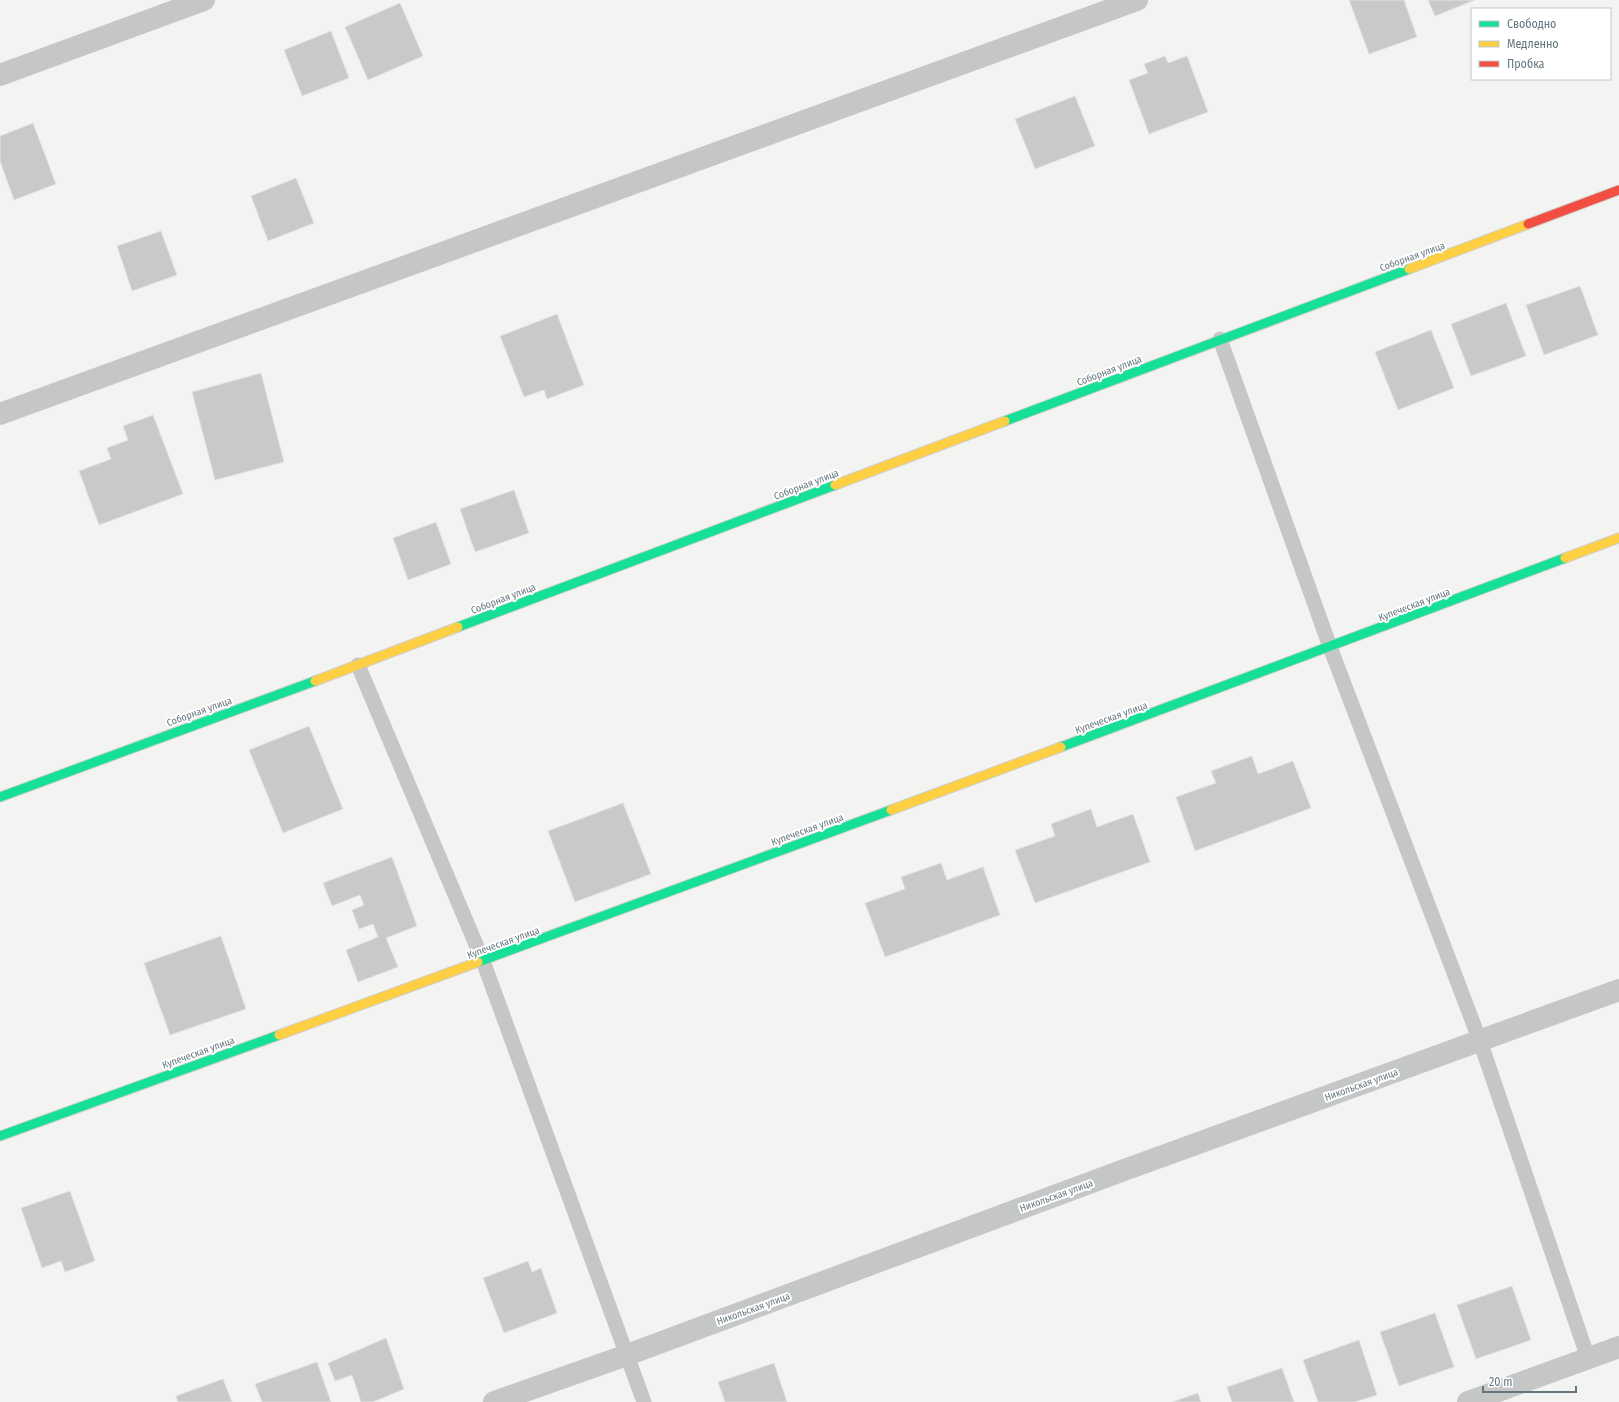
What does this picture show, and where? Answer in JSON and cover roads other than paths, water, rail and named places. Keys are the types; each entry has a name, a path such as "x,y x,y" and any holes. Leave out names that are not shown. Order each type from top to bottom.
{"street":[{"path":"0,75 204,0"},
{"path":"0,414 1137,0"},
{"name":"Соборная улица","path":"0,797 358,665 1619,190"},
{"name":"Купеческая улица","path":"0,1136 483,961 1330,647 1619,538"},
{"name":"Никольская улица","path":"494,1402 627,1355 1108,1176 1619,990"},
{"path":"1468,1402 1619,1347"}],"lane":[{"path":"1220,340 1330,647 1480,1041 1588,1358"},
{"path":"358,665 483,961 644,1402"}]}
